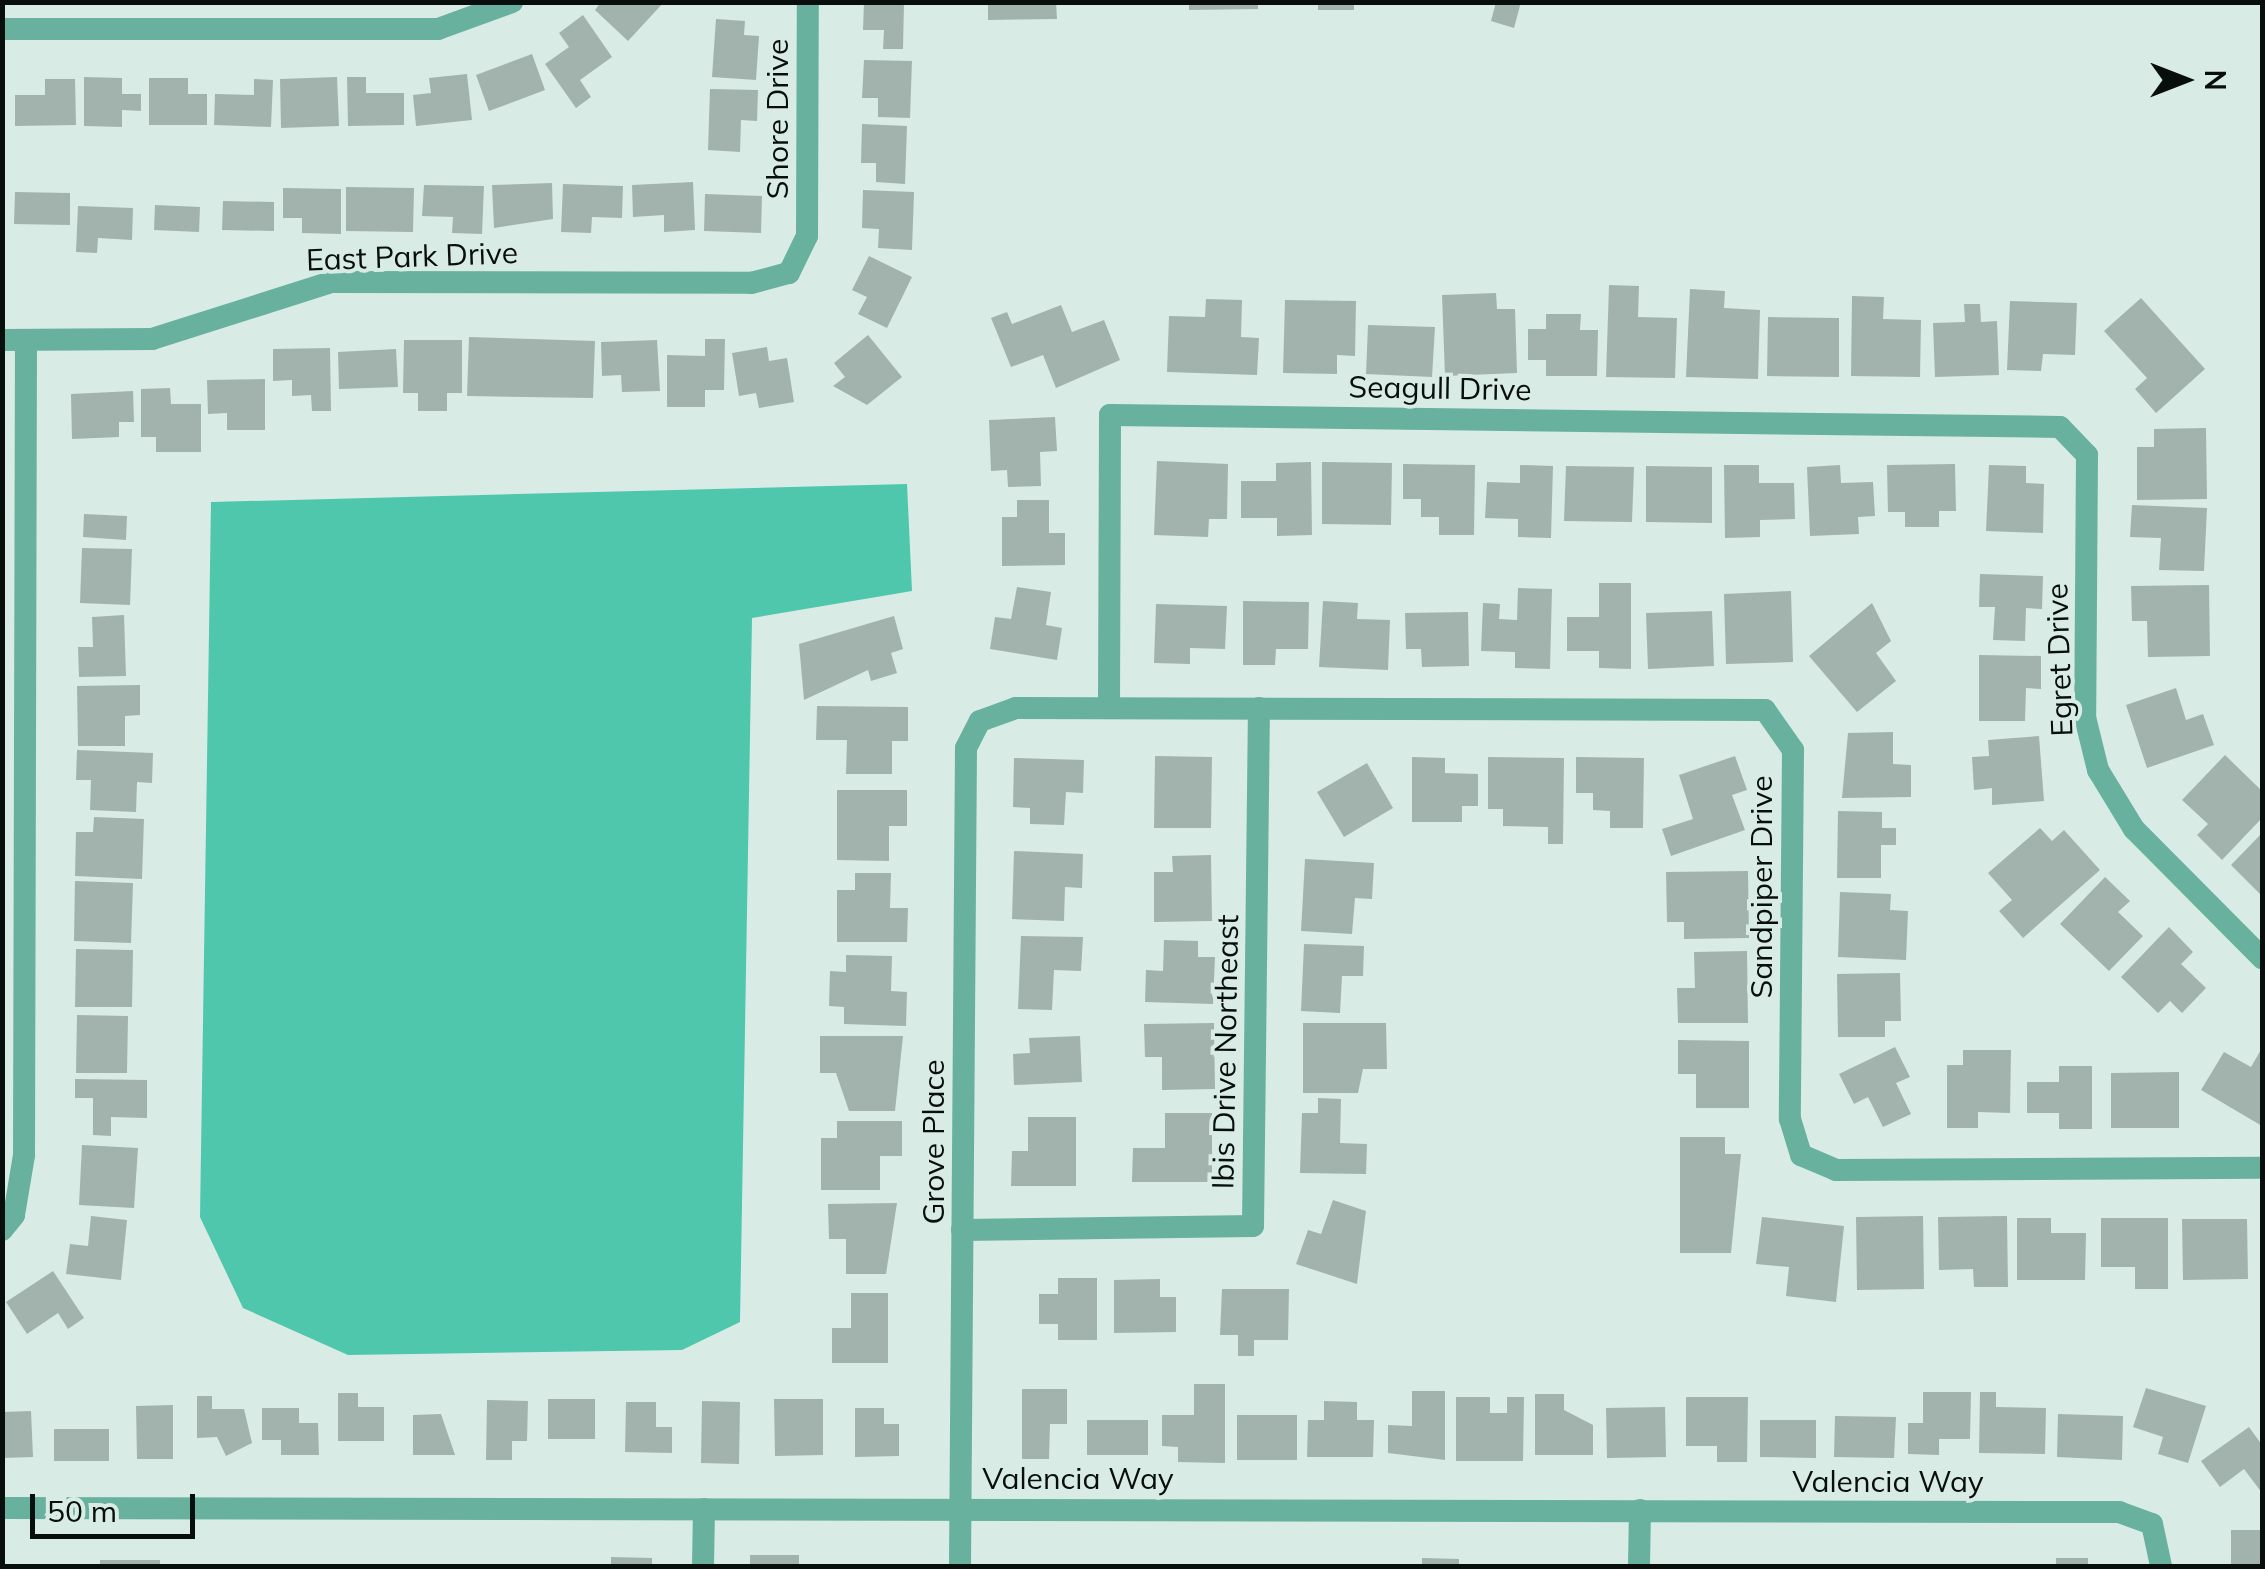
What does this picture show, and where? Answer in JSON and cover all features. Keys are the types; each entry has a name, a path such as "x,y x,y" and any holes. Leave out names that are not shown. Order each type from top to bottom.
{"street":[{"path":"2,29 438,28 512,2"},
{"name":"Shore Drive","path":"807,236 808,2"},
{"name":"East Park Drive","path":"14,341 152,339 332,282 751,283 789,273 807,236"},
{"path":"8,1222 24,1155 14,341"},
{"name":"Seagull Drive","path":"1108,706 1110,415 2060,428"},
{"name":"Egret Drive","path":"2060,428 2086,455 2086,718 2098,770 2134,829 2262,958"},
{"name":"Sandpiper Drive","path":"980,721 1016,708 1108,706 1765,710 1792,750 1790,1118 1801,1155 1836,1170 2262,1168"},
{"name":"Ibis Drive Northeast","path":"962,1230 1253,1226 1259,708"},
{"name":"Grove Place","path":"960,1566 966,748 980,721"},
{"name":"Valencia Way","path":"2,1508 2119,1512 2152,1524 2161,1566"},
{"path":"703,1566 704,1509"},
{"path":"1640,1510 1640,1566"}],"shaded area":[{"path":"907,484 912,591 752,618 740,1322 682,1350 348,1355 243,1308 200,1217 211,502"}],"building":[{"path":"601,2 664,2 628,41 595,10"},
{"path":"864,2 904,2 903,49 883,49 884,30 863,30"},
{"path":"988,2 1056,2 1057,19 988,20"},
{"path":"1189,2 1258,2 1258,9 1189,10"},
{"path":"1318,2 1354,2 1354,10 1318,10"},
{"path":"1496,2 1521,2 1514,28 1491,21"},
{"path":"583,15 612,57 580,80 591,97 576,108 545,64 569,47 559,33"},
{"path":"716,19 745,21 744,35 759,36 756,80 712,77"},
{"path":"532,54 545,90 489,111 476,75"},
{"path":"864,60 912,61 910,118 878,117 878,98 862,98"},
{"path":"467,74 472,120 416,126 413,95 431,93 429,78"},
{"path":"84,77 122,78 122,94 141,94 141,111 122,110 122,127 84,126"},
{"path":"337,77 339,126 281,128 280,79"},
{"path":"347,77 366,77 366,93 404,93 404,125 348,126"},
{"path":"149,78 188,78 188,94 207,94 207,125 149,125"},
{"path":"45,79 75,79 76,125 15,126 15,95 45,95"},
{"path":"254,79 273,80 271,127 214,125 215,94 254,95"},
{"path":"710,89 758,90 757,121 741,120 740,152 708,150"},
{"path":"862,124 907,126 905,184 876,182 876,163 861,163"},
{"path":"693,182 695,230 664,232 664,215 633,217 632,185"},
{"path":"552,183 553,219 494,228 492,185"},
{"path":"563,184 623,186 622,218 592,217 591,233 561,232"},
{"path":"424,185 484,186 482,234 452,233 453,217 422,216"},
{"path":"346,187 414,188 413,232 346,231"},
{"path":"283,188 341,189 341,234 302,233 302,218 283,218"},
{"path":"863,190 914,192 912,250 878,248 879,229 862,228"},
{"path":"15,192 70,193 70,225 14,224"},
{"path":"705,194 762,196 761,233 704,231"},
{"path":"223,201 274,202 274,231 222,230"},
{"path":"155,205 200,207 199,232 154,230"},
{"path":"78,206 133,208 132,240 98,238 97,253 76,252"},
{"path":"869,256 912,277 887,328 858,314 867,297 852,290"},
{"path":"1609,285 1639,286 1638,317 1677,318 1675,378 1606,377"},
{"path":"1690,289 1725,291 1724,308 1760,310 1758,379 1686,377"},
{"path":"1496,293 1497,309 1515,309 1517,373 1445,376 1442,295"},
{"path":"1852,296 1884,297 1883,319 1921,320 1920,377 1851,376"},
{"path":"2141,298 2205,369 2156,413 2135,389 2147,378 2104,331"},
{"path":"1206,299 1242,300 1241,337 1259,338 1257,375 1167,372 1169,316 1205,317"},
{"path":"1285,300 1356,301 1355,356 1337,355 1337,374 1283,373"},
{"path":"2010,301 2077,303 2075,355 2043,354 2041,371 2007,370"},
{"path":"1964,304 1980,304 1981,322 1997,321 1999,375 1935,377 1933,323 1965,322"},
{"path":"1061,305 1072,332 1104,320 1120,360 1056,388 1043,355 1011,367 991,318 1007,312 1012,324"},
{"path":"1546,314 1581,314 1580,330 1598,330 1597,376 1546,376 1546,360 1528,360 1528,329 1546,329"},
{"path":"1768,317 1839,318 1839,377 1767,376"},
{"path":"1368,325 1435,327 1432,377 1366,374"},
{"path":"868,335 902,377 867,405 833,386 845,377 834,363"},
{"path":"469,337 595,341 593,398 467,396"},
{"path":"705,339 725,339 724,390 705,390 705,407 667,407 667,355 705,356"},
{"path":"404,340 462,340 462,393 447,393 447,411 418,411 418,393 403,393"},
{"path":"657,340 660,391 622,392 621,375 602,376 601,342"},
{"path":"767,347 769,361 787,358 794,402 759,408 756,393 739,396 732,353"},
{"path":"330,348 331,411 312,411 311,395 292,396 292,380 273,381 273,349"},
{"path":"396,349 398,387 339,389 338,352"},
{"path":"265,379 265,430 227,430 227,413 208,414 207,380"},
{"path":"170,388 171,404 201,404 201,452 156,452 156,437 141,437 141,389"},
{"path":"133,391 134,422 119,422 119,437 72,439 71,394"},
{"path":"1055,417 1057,451 1040,452 1041,486 1008,487 1007,470 991,471 989,420"},
{"path":"2206,428 2207,499 2137,500 2137,447 2154,447 2154,429"},
{"path":"1157,461 1228,464 1227,519 1209,519 1208,537 1154,535"},
{"path":"1311,462 1312,535 1277,536 1277,518 1241,518 1241,481 1276,481 1276,463"},
{"path":"1322,462 1392,463 1391,525 1322,524"},
{"path":"1403,464 1475,465 1474,535 1439,535 1439,517 1421,517 1421,499 1403,499"},
{"path":"1955,464 1956,511 1939,511 1939,527 1905,527 1905,512 1888,512 1887,465"},
{"path":"1520,465 1553,466 1551,538 1518,537 1518,519 1485,518 1487,482 1520,483"},
{"path":"1724,465 1759,465 1759,483 1794,483 1795,519 1760,520 1760,537 1725,538"},
{"path":"1840,465 1841,483 1873,482 1875,516 1858,517 1859,534 1810,536 1807,467"},
{"path":"1989,465 2026,466 2026,483 2044,484 2043,533 1986,531"},
{"path":"1566,466 1634,467 1632,522 1564,521"},
{"path":"1646,466 1712,467 1712,523 1646,522"},
{"path":"1017,500 1049,500 1049,533 1065,533 1065,565 1002,566 1002,517 1017,517"},
{"path":"2132,505 2207,508 2204,571 2159,570 2161,538 2130,537"},
{"path":"84,514 127,516 126,540 83,537"},
{"path":"82,548 132,549 130,605 80,603"},
{"path":"1980,574 2043,576 2042,609 2026,608 2025,641 1993,640 1995,607 1979,607"},
{"path":"1599,583 1631,583 1631,669 1599,668 1599,651 1567,651 1567,617 1599,617"},
{"path":"2209,585 2210,656 2148,657 2147,621 2132,621 2131,586"},
{"path":"1017,587 1051,592 1046,625 1062,628 1057,660 990,649 995,617 1011,619"},
{"path":"1518,588 1552,589 1550,669 1515,668 1515,652 1481,651 1483,603 1500,604 1499,619 1517,620"},
{"path":"1791,591 1793,662 1726,664 1724,594"},
{"path":"1243,601 1309,602 1308,649 1276,649 1275,665 1243,665"},
{"path":"1323,601 1358,603 1357,619 1390,620 1388,670 1319,667"},
{"path":"1872,603 1891,641 1876,653 1896,681 1857,712 1809,656"},
{"path":"1156,604 1227,606 1225,649 1190,648 1190,664 1154,663"},
{"path":"1712,611 1714,666 1648,669 1646,613"},
{"path":"1468,612 1469,666 1422,667 1421,649 1406,649 1405,613"},
{"path":"124,615 126,676 79,677 78,647 93,647 92,617"},
{"path":"894,616 903,649 891,653 897,673 871,681 868,670 804,700 799,644"},
{"path":"1979,655 2041,656 2041,689 2026,688 2025,721 1979,721"},
{"path":"140,685 140,715 125,716 125,746 78,746 77,686"},
{"path":"2176,688 2186,720 2203,714 2214,745 2147,768 2126,705"},
{"path":"817,706 908,707 908,741 892,741 892,774 846,774 847,740 816,740"},
{"path":"1893,732 1893,764 1911,765 1911,797 1842,798 1848,733"},
{"path":"2039,736 2044,801 1992,805 1992,788 1974,790 1972,757 1989,756 1988,740"},
{"path":"77,750 153,753 152,783 137,782 136,812 90,810 91,780 76,780"},
{"path":"2225,755 2262,791 2262,818 2222,860 2197,835 2208,824 2182,800"},
{"path":"1155,756 1212,757 1211,828 1154,828"},
{"path":"1735,756 1747,790 1732,795 1745,830 1671,856 1662,829 1693,819 1679,775"},
{"path":"1412,757 1445,758 1445,773 1478,774 1478,806 1462,806 1462,822 1412,822"},
{"path":"1488,757 1564,758 1563,844 1548,844 1548,827 1503,826 1503,809 1488,809"},
{"path":"1576,757 1644,758 1643,828 1610,828 1610,811 1593,810 1593,793 1576,793"},
{"path":"1014,758 1084,760 1083,793 1066,792 1064,825 1030,824 1030,808 1013,807"},
{"path":"1367,763 1393,808 1344,837 1317,792"},
{"path":"837,790 907,790 907,826 889,826 889,861 837,860"},
{"path":"1838,811 1882,812 1882,828 1896,828 1896,845 1881,845 1881,878 1837,878"},
{"path":"94,817 144,819 142,879 75,876 76,832 93,832"},
{"path":"2040,828 2052,841 2064,830 2100,870 2023,938 1999,911 2012,900 1988,873"},
{"path":"2262,833 2262,896 2231,865"},
{"path":"1014,851 1083,854 1082,888 1065,887 1064,921 1012,919"},
{"path":"1211,855 1212,921 1154,922 1154,872 1173,872 1172,856"},
{"path":"1305,859 1374,863 1372,899 1355,898 1352,934 1301,931"},
{"path":"1748,871 1749,938 1684,939 1684,922 1667,922 1666,872"},
{"path":"855,873 891,873 890,908 908,908 907,942 837,942 837,890 855,890"},
{"path":"2105,877 2130,901 2118,912 2143,936 2109,971 2060,924"},
{"path":"75,881 133,883 131,943 74,941"},
{"path":"1840,892 1891,894 1890,910 1908,911 1906,960 1838,957"},
{"path":"2169,927 2193,952 2181,964 2206,988 2182,1013 2170,1001 2158,1013 2121,977"},
{"path":"1021,936 1083,937 1081,971 1054,970 1052,1010 1018,1009"},
{"path":"1164,940 1198,941 1198,957 1215,957 1213,1004 1145,1002 1146,970 1163,971"},
{"path":"1304,944 1364,946 1363,976 1342,976 1340,1013 1301,1011"},
{"path":"76,949 133,950 132,1007 75,1007"},
{"path":"1747,951 1748,1023 1678,1023 1677,988 1695,988 1694,952"},
{"path":"846,955 892,956 891,991 907,992 906,1026 844,1024 844,1007 829,1006 830,971 846,972"},
{"path":"1900,973 1901,1021 1885,1021 1885,1037 1838,1037 1837,974"},
{"path":"77,1015 128,1016 127,1073 76,1073"},
{"path":"1214,1023 1215,1089 1162,1090 1162,1057 1145,1057 1144,1024"},
{"path":"1303,1023 1386,1023 1387,1069 1363,1069 1358,1093 1303,1093"},
{"path":"820,1036 903,1036 895,1111 849,1111 836,1073 820,1073"},
{"path":"1080,1036 1082,1082 1014,1085 1013,1054 1030,1053 1029,1038"},
{"path":"1678,1040 1749,1041 1749,1108 1696,1108 1696,1074 1678,1074"},
{"path":"1895,1047 1910,1077 1896,1083 1911,1114 1883,1127 1868,1097 1854,1104 1839,1074"},
{"path":"2262,1048 2262,1126 2201,1090 2224,1052 2251,1067"},
{"path":"1963,1050 2011,1050 2010,1113 1978,1112 1978,1128 1947,1128 1947,1065 1963,1065"},
{"path":"2059,1066 2092,1066 2092,1129 2059,1129 2059,1113 2027,1113 2027,1082 2059,1082"},
{"path":"2179,1072 2179,1128 2111,1128 2111,1073"},
{"path":"75,1079 147,1080 147,1118 111,1117 111,1136 93,1135 93,1098 75,1098"},
{"path":"1318,1098 1341,1099 1340,1143 1367,1144 1366,1174 1300,1173 1302,1113 1318,1113"},
{"path":"1165,1113 1212,1113 1212,1182 1132,1182 1133,1148 1165,1148"},
{"path":"1028,1117 1076,1117 1076,1186 1011,1186 1012,1151 1028,1151"},
{"path":"837,1121 902,1121 902,1156 880,1156 880,1190 821,1190 821,1138 837,1138"},
{"path":"1680,1137 1725,1137 1725,1154 1741,1154 1731,1253 1680,1253"},
{"path":"82,1145 138,1148 134,1208 79,1205"},
{"path":"1333,1200 1366,1211 1357,1284 1296,1264 1308,1230 1321,1234"},
{"path":"897,1203 886,1274 846,1274 846,1239 829,1239 828,1204"},
{"path":"91,1216 127,1220 121,1280 66,1274 70,1244 88,1246"},
{"path":"1923,1216 1924,1289 1857,1290 1856,1217"},
{"path":"2007,1216 2008,1287 1974,1287 1973,1269 1939,1270 1938,1217"},
{"path":"1762,1217 1844,1226 1836,1302 1786,1296 1789,1267 1756,1264"},
{"path":"2017,1218 2051,1218 2051,1233 2086,1233 2085,1280 2017,1280"},
{"path":"2101,1218 2168,1218 2168,1289 2135,1289 2135,1267 2101,1267"},
{"path":"2182,1219 2247,1219 2248,1279 2183,1280"},
{"path":"53,1271 84,1318 68,1329 58,1313 27,1334 6,1302"},
{"path":"1058,1278 1097,1278 1097,1340 1058,1340 1058,1324 1039,1324 1039,1294 1058,1294"},
{"path":"1160,1279 1160,1297 1176,1297 1176,1332 1114,1333 1114,1280"},
{"path":"1222,1289 1289,1289 1288,1340 1254,1340 1254,1356 1238,1356 1238,1335 1220,1335"},
{"path":"851,1293 888,1293 888,1363 832,1363 832,1328 851,1328"},
{"path":"1194,1384 1225,1384 1225,1463 1178,1462 1178,1447 1162,1446 1162,1415 1194,1415"},
{"path":"2146,1388 2206,1406 2188,1463 2158,1454 2163,1437 2133,1427"},
{"path":"1022,1389 1067,1389 1067,1424 1050,1424 1049,1459 1022,1459"},
{"path":"1412,1391 1445,1391 1445,1460 1388,1453 1388,1425 1412,1426"},
{"path":"1923,1392 1971,1392 1970,1439 1939,1439 1939,1455 1908,1454 1908,1423 1923,1423"},
{"path":"1980,1392 1996,1392 1996,1407 2046,1408 2045,1454 1979,1453"},
{"path":"338,1393 358,1393 358,1407 384,1407 384,1441 338,1441"},
{"path":"1535,1394 1564,1394 1564,1410 1593,1425 1593,1455 1535,1455"},
{"path":"197,1396 212,1396 212,1409 244,1409 252,1443 226,1456 217,1437 197,1438"},
{"path":"1456,1397 1490,1397 1490,1413 1507,1413 1507,1397 1524,1397 1523,1461 1456,1461"},
{"path":"1686,1397 1748,1397 1747,1462 1717,1462 1717,1446 1686,1446"},
{"path":"548,1399 595,1399 595,1439 548,1439"},
{"path":"774,1399 823,1399 823,1455 775,1456"},
{"path":"487,1400 528,1401 527,1441 512,1441 512,1460 486,1460"},
{"path":"702,1401 740,1402 739,1464 701,1463"},
{"path":"1324,1401 1357,1402 1357,1420 1374,1420 1373,1457 1307,1457 1308,1420 1324,1420"},
{"path":"626,1402 656,1402 656,1427 672,1427 672,1453 625,1452"},
{"path":"173,1405 173,1459 137,1459 136,1406"},
{"path":"1665,1407 1666,1457 1607,1458 1606,1408"},
{"path":"262,1408 299,1408 299,1423 318,1423 319,1455 281,1455 281,1440 262,1440"},
{"path":"855,1408 884,1408 884,1424 899,1424 899,1456 855,1457"},
{"path":"31,1411 33,1457 2,1458 2,1412"},
{"path":"441,1414 455,1455 413,1455 413,1415"},
{"path":"2058,1414 2123,1416 2122,1460 2057,1457"},
{"path":"1237,1415 1297,1415 1297,1460 1237,1460"},
{"path":"1835,1416 1896,1417 1894,1458 1834,1457"},
{"path":"1087,1420 1148,1420 1148,1455 1087,1455"},
{"path":"1760,1420 1816,1420 1816,1458 1760,1457"},
{"path":"2249,1427 2262,1445 2262,1493 2244,1469 2220,1487 2201,1461"},
{"path":"54,1429 109,1429 109,1461 54,1461"},
{"path":"2231,1530 2262,1530 2262,1566 2231,1566"},
{"path":"750,1555 799,1555 799,1566 750,1566"},
{"path":"611,1557 652,1558 652,1566 611,1566"},
{"path":"1422,1558 1459,1559 1459,1566 1422,1566"},
{"path":"2056,1558 2088,1558 2088,1566 2056,1566"},
{"path":"100,1560 160,1560 160,1566 100,1566"}]}
